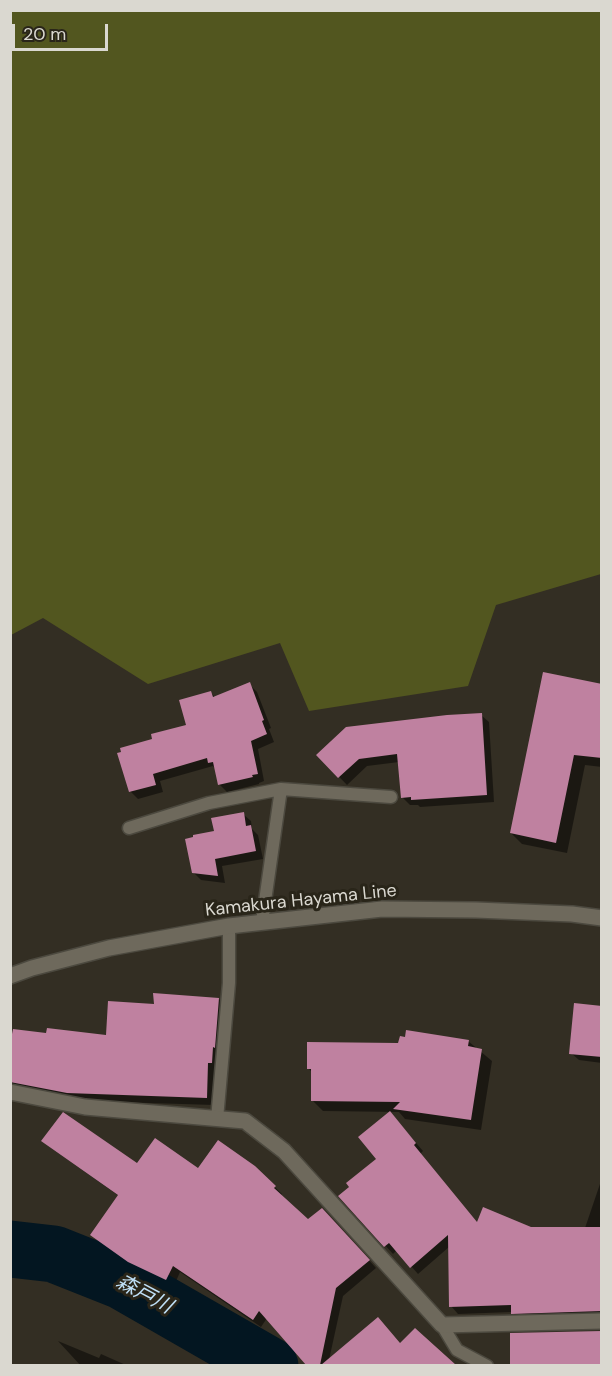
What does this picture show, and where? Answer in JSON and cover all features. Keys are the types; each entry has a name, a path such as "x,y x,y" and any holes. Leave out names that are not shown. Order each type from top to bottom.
{"street":[{"name":"Kamakura Hayama Line","path":"10,976 109,948 229,926 382,909 476,910 572,914 602,918"},
{"path":"10,1092 85,1107 245,1120 284,1151 442,1325 602,1321"}],"lane":[{"path":"262,922 281,789"},
{"path":"129,828 209,803 281,789 391,797"},
{"path":"217,1119 230,983 229,926"},
{"path":"442,1325 457,1350 487,1365"}],"green space":[{"path":"11,10 601,11 601,574 496,605 468,686 309,711 280,643 148,684 43,618 11,635"}],"building":[{"path":"543,672 602,684 602,758 574,755 556,843 510,833"},
{"path":"250,682 267,734 251,741 258,774 218,785 213,762 208,763 207,758 153,774 156,785 129,792 117,753 121,752 120,748 152,739 151,734 186,725 179,700 211,691 213,697"},
{"path":"482,713 487,795 411,800 411,797 401,798 397,754 359,759 338,778 316,755 346,727"},
{"path":"244,812 246,826 251,825 256,851 215,859 218,876 192,873 185,839 214,831 211,818"},
{"path":"153,993 219,998 215,1048 213,1047 212,1063 208,1063 207,1098 67,1093 10,1082 10,1044 13,1029 46,1033 47,1028 106,1035 108,1001 154,1004"},
{"path":"574,1003 602,1006 602,1057 569,1054"},
{"path":"406,1030 469,1040 468,1046 482,1049 471,1120 393,1109 400,1102 311,1101 311,1069 307,1069 307,1042 398,1043 400,1036 405,1037"},
{"path":"390,1111 416,1143 414,1145 477,1222 483,1207 531,1227 602,1227 602,1311 511,1314 511,1305 449,1307 448,1235 410,1268 389,1243 384,1247 338,1196 349,1187 346,1183 376,1159 358,1137"},
{"path":"63,1112 137,1163 155,1138 198,1168 218,1140 255,1166 276,1186 274,1188 308,1219 322,1208 370,1260 336,1288 320,1365 306,1365 259,1311 253,1320 173,1266 166,1280 128,1262 90,1235 118,1195 41,1141"},
{"path":"378,1317 400,1343 415,1328 456,1365 321,1365"},
{"path":"602,1331 602,1365 510,1365 510,1333"}],"waterway":[{"name":"森戸川","path":"10,1249 54,1254 122,1281 270,1366"}]}
